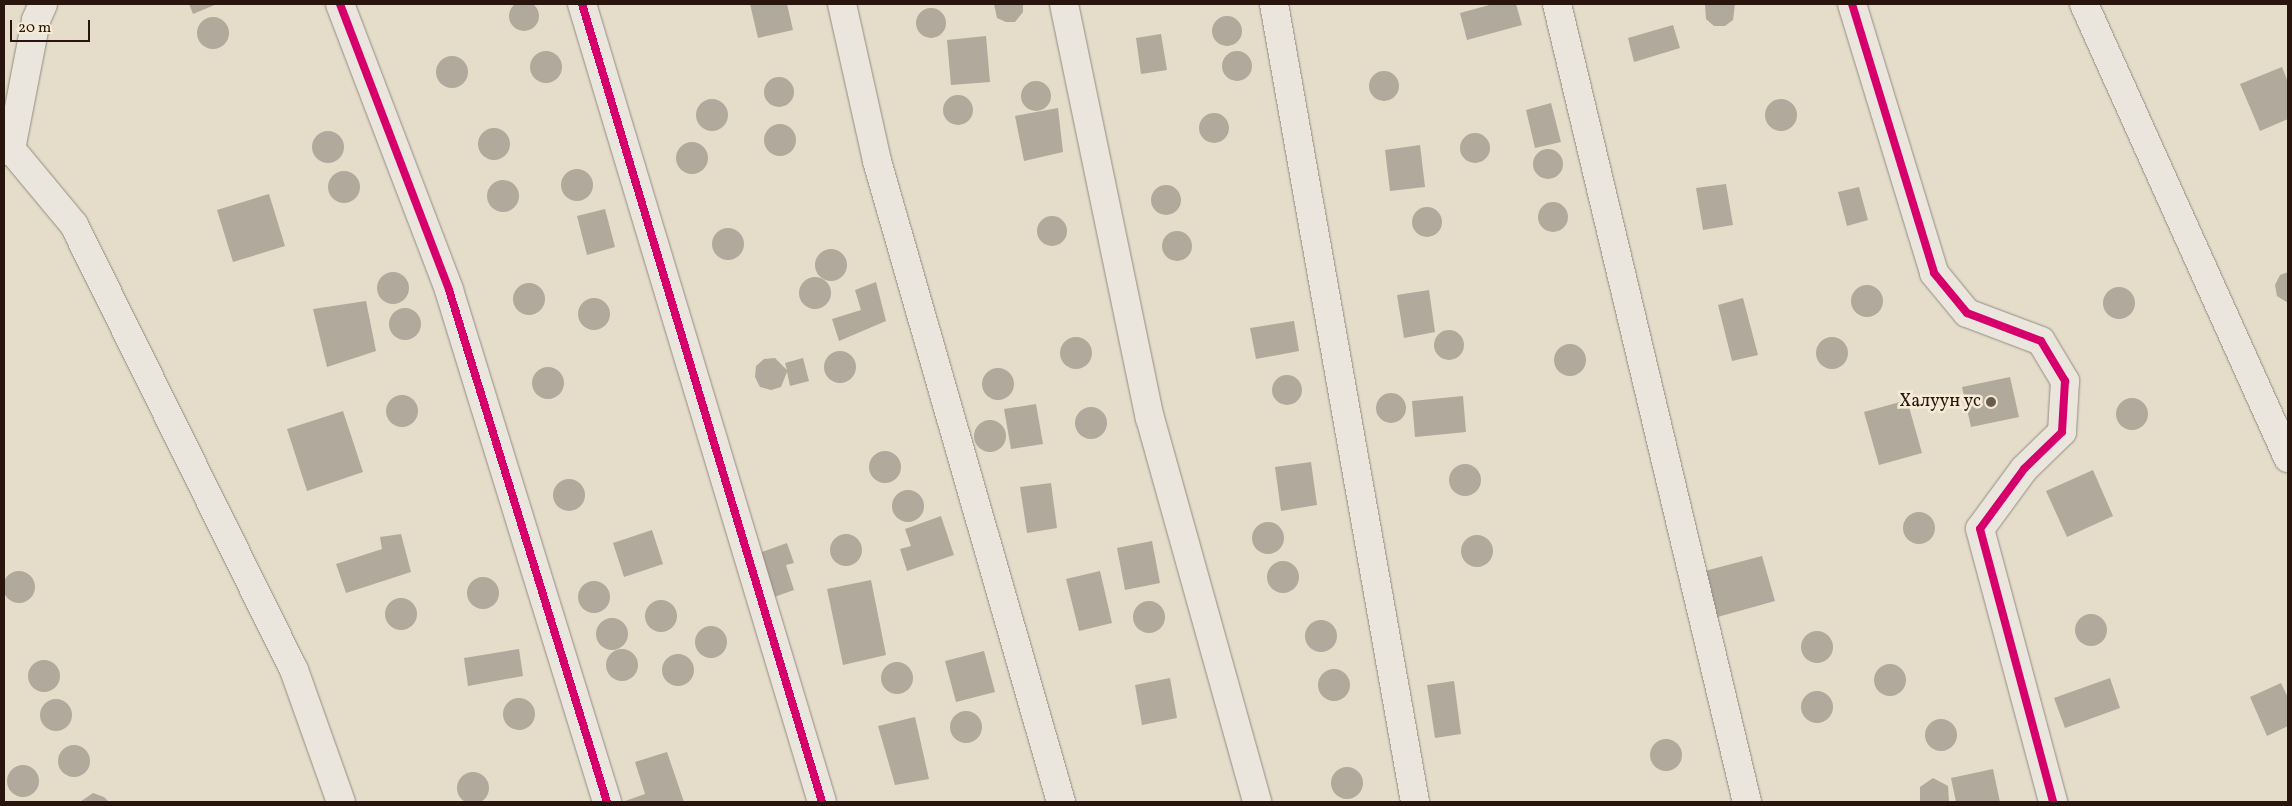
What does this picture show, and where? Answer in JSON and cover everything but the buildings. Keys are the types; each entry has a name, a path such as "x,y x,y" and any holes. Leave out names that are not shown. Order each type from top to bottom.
{"street":[{"path":"340,4 449,290 607,802"},
{"path":"582,4 822,802"},
{"path":"842,4 877,161 1061,802"},
{"path":"1064,4 1150,418 1257,802"},
{"path":"1274,4 1414,802"},
{"path":"1557,4 1747,802"},
{"path":"1852,4 1934,273 1967,312 2041,341 2065,381 2062,432 2024,469 1980,529 2053,802"},
{"path":"2084,4 2288,458"},
{"path":"35,9 7,150 74,225 294,670 341,802"}],"cycle path":[{"path":"340,4 449,290 607,802"},
{"path":"582,4 822,802"},
{"path":"1852,4 1934,273 1967,313 2041,341 2065,381 2062,432 2024,469 1980,529 2053,802"}],"place":[{"name":"Халуун ус","path":"1991,402"}]}
